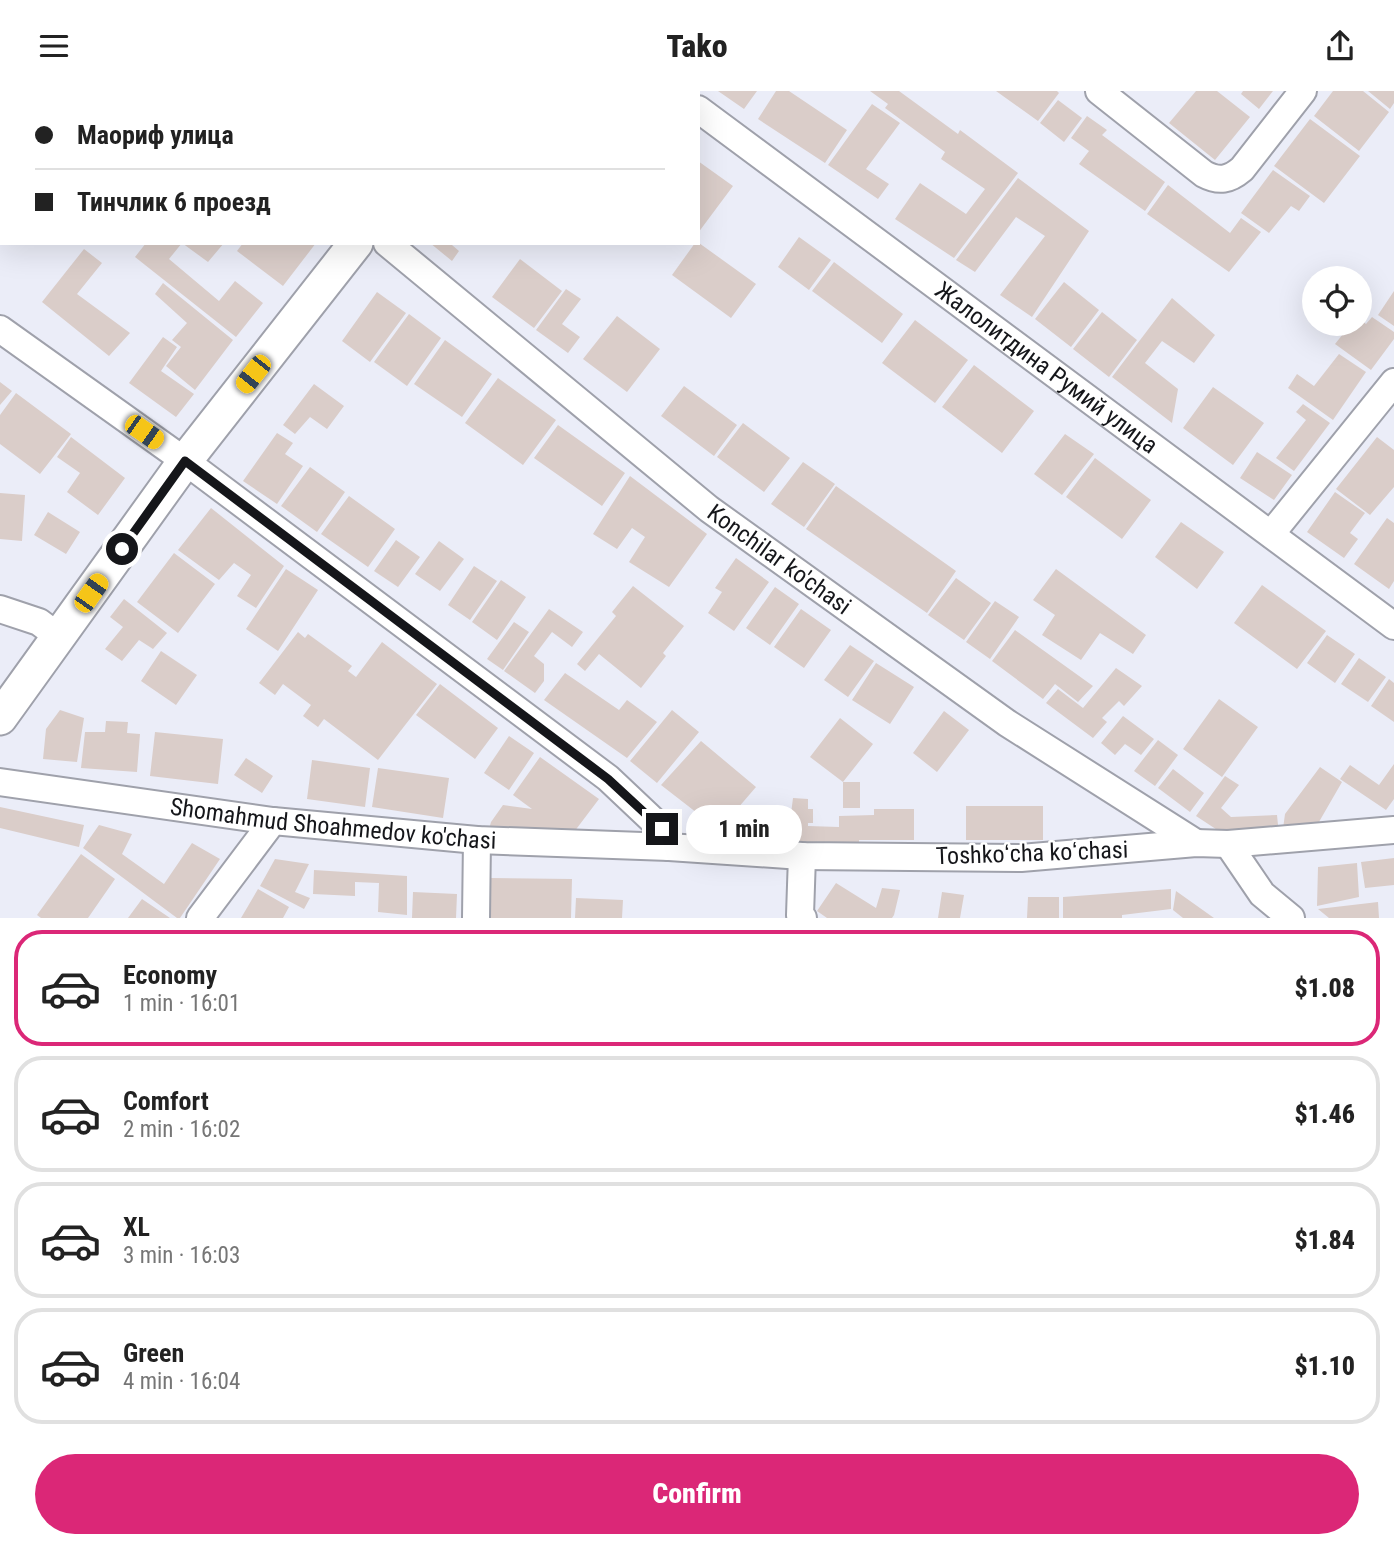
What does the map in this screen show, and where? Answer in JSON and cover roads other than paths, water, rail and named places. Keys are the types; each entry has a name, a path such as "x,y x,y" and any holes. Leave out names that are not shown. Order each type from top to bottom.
{"street":[{"path":"1099,91 1204,174 1223,180 1242,169 1303,91"},
{"name":"Жалолитдина Румий улица","path":"700,110 1394,626"},
{"path":"0,718 185,461 354,245"},
{"name":"Konchilar ko'chasi","path":"389,245 709,509 1007,723 1196,843"},
{"path":"0,329 185,461 608,779 662,829 669,847"},
{"path":"1271,534 1394,382"},
{"path":"0,609 39,622 59,637"},
{"name":"Shomahmud Shoahmedov ko'chasi","path":"0,782 273,821 477,840 669,847"},
{"path":"200,918 273,821"},
{"name":"Toshkoʻcha koʻchasi","path":"669,847 802,856 1021,858 1394,830"},
{"path":"476,918 477,840"},
{"path":"1228,844 1262,894 1291,918"},
{"path":"802,856 800,915 803,918"}]}
